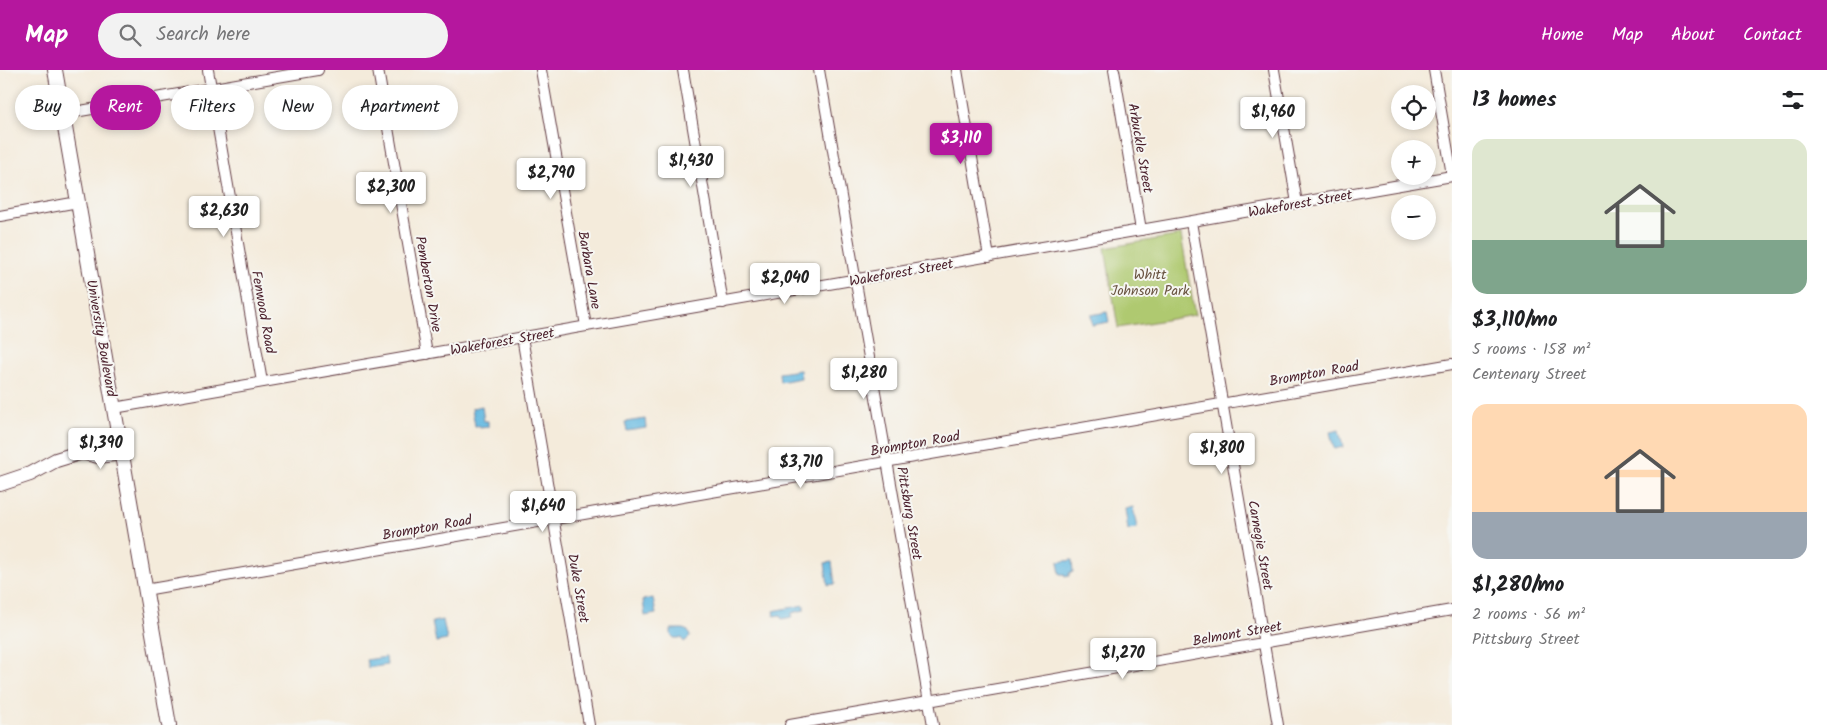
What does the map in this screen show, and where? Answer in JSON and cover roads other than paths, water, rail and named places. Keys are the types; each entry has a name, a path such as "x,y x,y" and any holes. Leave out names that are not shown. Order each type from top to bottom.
{"main road":[{"name":"University Boulevard","path":"55,70 58,85"},
{"name":"University Boulevard","path":"66,130 169,725"},
{"path":"82,452 88,444 96,439 119,435"},
{"path":"0,484 30,474 56,460 82,452 98,456 122,454"}],"street":[{"name":"Fenwood Road","path":"208,70 210,85"},
{"path":"229,85 318,70"},
{"name":"Pemberton Drive","path":"378,70 427,354"},
{"name":"Barbara Lane","path":"541,70 586,326"},
{"path":"683,70 723,303"},
{"name":"Pittsburg Street","path":"819,70 933,725"},
{"path":"957,70 989,256"},
{"name":"Arbuckle Street","path":"1114,70 1141,230"},
{"path":"1274,70 1297,203"},
{"path":"1434,70 1452,176"},
{"path":"80,111 171,95"},
{"name":"Fenwood Road","path":"218,130 262,382"},
{"name":"Wakeforest Street","path":"114,408 1452,176"},
{"path":"0,216 78,202"},
{"name":"Carnegie Street","path":"1191,222 1278,725"},
{"name":"Duke Street","path":"522,337 589,725"},
{"name":"Brompton Road","path":"146,590 1452,364"},
{"name":"Belmont Street","path":"790,725 1452,610"}],"water":[{"path":"1107,312 1109,322 1092,325 1091,315"},
{"path":"800,370 801,378 780,382 779,373"},
{"path":"482,406 484,421 488,421 488,427 480,428 480,426 475,426 472,408"},
{"path":"645,419 646,428 627,431 625,422"},
{"path":"1339,430 1343,447 1334,449 1330,432"},
{"path":"1133,507 1137,529 1128,530 1125,509"},
{"path":"1072,560 1073,572 1065,577 1064,574 1060,574 1058,562"},
{"path":"832,562 835,584 828,585 825,563"},
{"path":"653,598 656,614 645,616 643,600"},
{"path":"804,605 804,610 792,613 792,617 782,619 781,615 774,616 773,611"},
{"path":"443,620 447,640 436,642 432,622"},
{"path":"671,629 688,631 690,637 684,642 682,638 674,638 671,635"},
{"path":"386,657 387,665 368,668 366,660"}],"park label":[{"name":"Whitt Johnson Park","path":"1150,282"}]}
